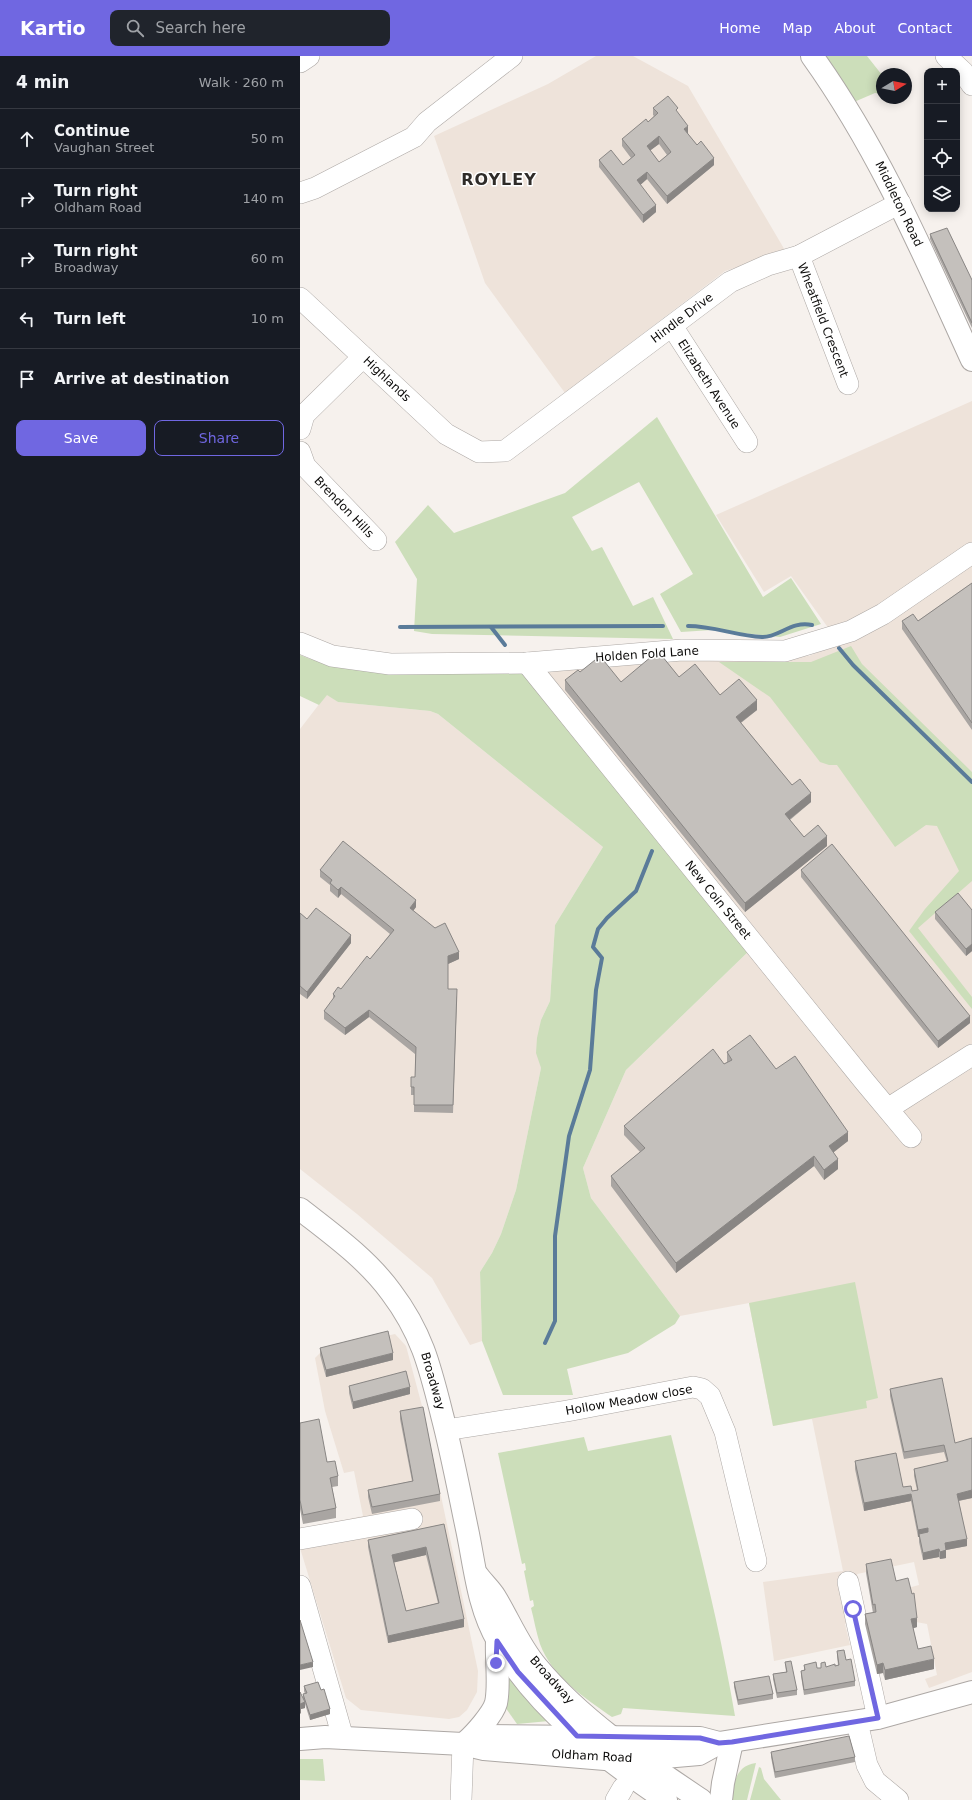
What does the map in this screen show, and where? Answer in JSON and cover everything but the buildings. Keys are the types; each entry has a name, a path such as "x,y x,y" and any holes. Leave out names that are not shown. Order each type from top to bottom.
{"main road":[{"name":"Middleton Road","path":"812,56 832,84 875,154 900,203 972,360"},
{"name":"Broadway","path":"300,1209 357,1254 391,1291 413,1325 424,1348 432,1369 446,1430 477,1575 481,1606 497,1641 518,1672 577,1736 605,1759 666,1800"},
{"name":"Broadway","path":"477,1575 494,1595 518,1639 536,1666 565,1698 640,1759 701,1800"},
{"path":"468,1740 496,1705 498,1689 496,1663 497,1641"},
{"name":"Oldham Road","path":"468,1740 484,1749 605,1759 640,1759 699,1754 725,1742 868,1720 972,1692"},
{"name":"Oldham Road","path":"300,1739 324,1737 468,1740 612,1736 700,1738 725,1742"},
{"path":"721,1800 725,1742"}],"street":[{"path":"300,62 309,56"},
{"path":"300,193 315,188 414,138 427,122 512,56"},
{"path":"946,56 963,72 972,85"},
{"name":"Hindle Drive","path":"479,452 505,451 730,282 768,265 798,256 900,203"},
{"name":"Wheatfield Crescent","path":"798,256 848,384"},
{"name":"Highlands","path":"300,298 446,434 479,452"},
{"name":"Elizabeth Avenue","path":"672,326 746,442"},
{"path":"300,429 304,415 363,357"},
{"name":"Brendon Hills","path":"300,452 305,466 376,540"},
{"name":"Holden Fold Lane","path":"300,643 332,656 390,664 527,663 682,650 785,651 851,631 883,614 972,553"},
{"name":"New Coin Street","path":"527,663 865,1082 889,1108 911,1136"},
{"path":"889,1108 972,1055"},
{"name":"Hollow Meadow close","path":"446,1430 567,1411 693,1387 702,1389 710,1396 725,1432 756,1562"},
{"path":"300,1539 412,1519"},
{"path":"848,1582 868,1720 867,1765 875,1780 898,1800"},
{"path":"300,1586 343,1738"},
{"path":"461,1800 468,1740"}],"shaded area":[{"path":"596,56 633,56 688,86 786,252 725,271 565,393 485,283 434,136 548,84"},
{"path":"972,401 972,1672 929,1688 925,1679 937,1675 927,1624 916,1622 908,1588 919,1585 914,1562 857,1574 867,1620 845,1624 850,1645 774,1661 763,1582 843,1571 812,1419 773,1426 749,1303 680,1316 591,1198 583,1168 626,1070 751,949 525,666 678,658 809,656 839,643 791,576 764,592 716,515"},
{"path":"327,694 338,702 430,711 438,714 603,847 555,925 550,1001 541,1020 537,1053 541,1068 516,1190 501,1234 492,1253 480,1272 482,1341 470,1345 432,1278 357,1214 300,1169 300,729"},
{"path":"395,1334 406,1346 422,1406 478,1671 477,1692 467,1710 459,1717 449,1719 361,1710 346,1698 300,1548 300,1529 363,1516 354,1471 344,1473 325,1411 315,1358 323,1350"}],"green space":[{"path":"822,56 867,56 876,68 876,93 854,102"},
{"path":"657,417 763,597 791,578 821,624 780,637 712,630 681,632 660,594 693,574 639,482 572,517 592,551 602,547 633,606 653,597 673,639 432,634 414,631 417,579 395,542 428,505 454,533 565,493"},
{"path":"851,646 862,664 972,772 972,881 918,928 972,997 972,1009 909,931 925,909 959,871 937,826 926,825 895,847 837,765 829,765 820,762 770,697 719,662 811,662"},
{"path":"300,655 310,659 338,662 525,666 751,949 626,1070 583,1168 591,1198 680,1316 675,1324 628,1353 567,1369 573,1395 503,1395 482,1341 480,1272 492,1253 501,1234 516,1190 541,1068 536,1053 537,1038 541,1020 550,1001 555,925 603,847 438,714 430,711 338,702 327,695 319,705 300,696"},
{"path":"855,1282 878,1398 866,1401 867,1408 773,1426 749,1303"},
{"path":"671,1435 714,1610 735,1716 623,1708 621,1714 612,1717 570,1686 561,1677 545,1656 537,1635 531,1608 534,1606 533,1600 530,1601 524,1571 526,1570 525,1563 522,1564 498,1453 584,1437 588,1451"},
{"path":"508,1673 549,1721 517,1724 505,1707"},
{"path":"300,1759 323,1759 325,1781 300,1780"},
{"path":"756,1763 747,1800 733,1800 735,1781 740,1771 750,1764"},
{"path":"759,1767 761,1768 764,1779 781,1800 750,1800"}],"waterway":[{"path":"688,626 698,626 744,635 768,637 798,625 812,625"},
{"path":"400,627 663,626"},
{"path":"491,627 505,645"},
{"path":"839,648 853,665 972,782"},
{"path":"545,1343 555,1321 555,1236 569,1136 590,1070 596,990 602,958 593,947 598,929 607,918 636,891 652,851"}],"district":[{"name":"ROYLEY","path":"499,179"}],"route":[{"path":"496,1663 497,1641 518,1672 543,1701 577,1736 700,1738 719,1743 732,1742 878,1718 853,1609"}]}
